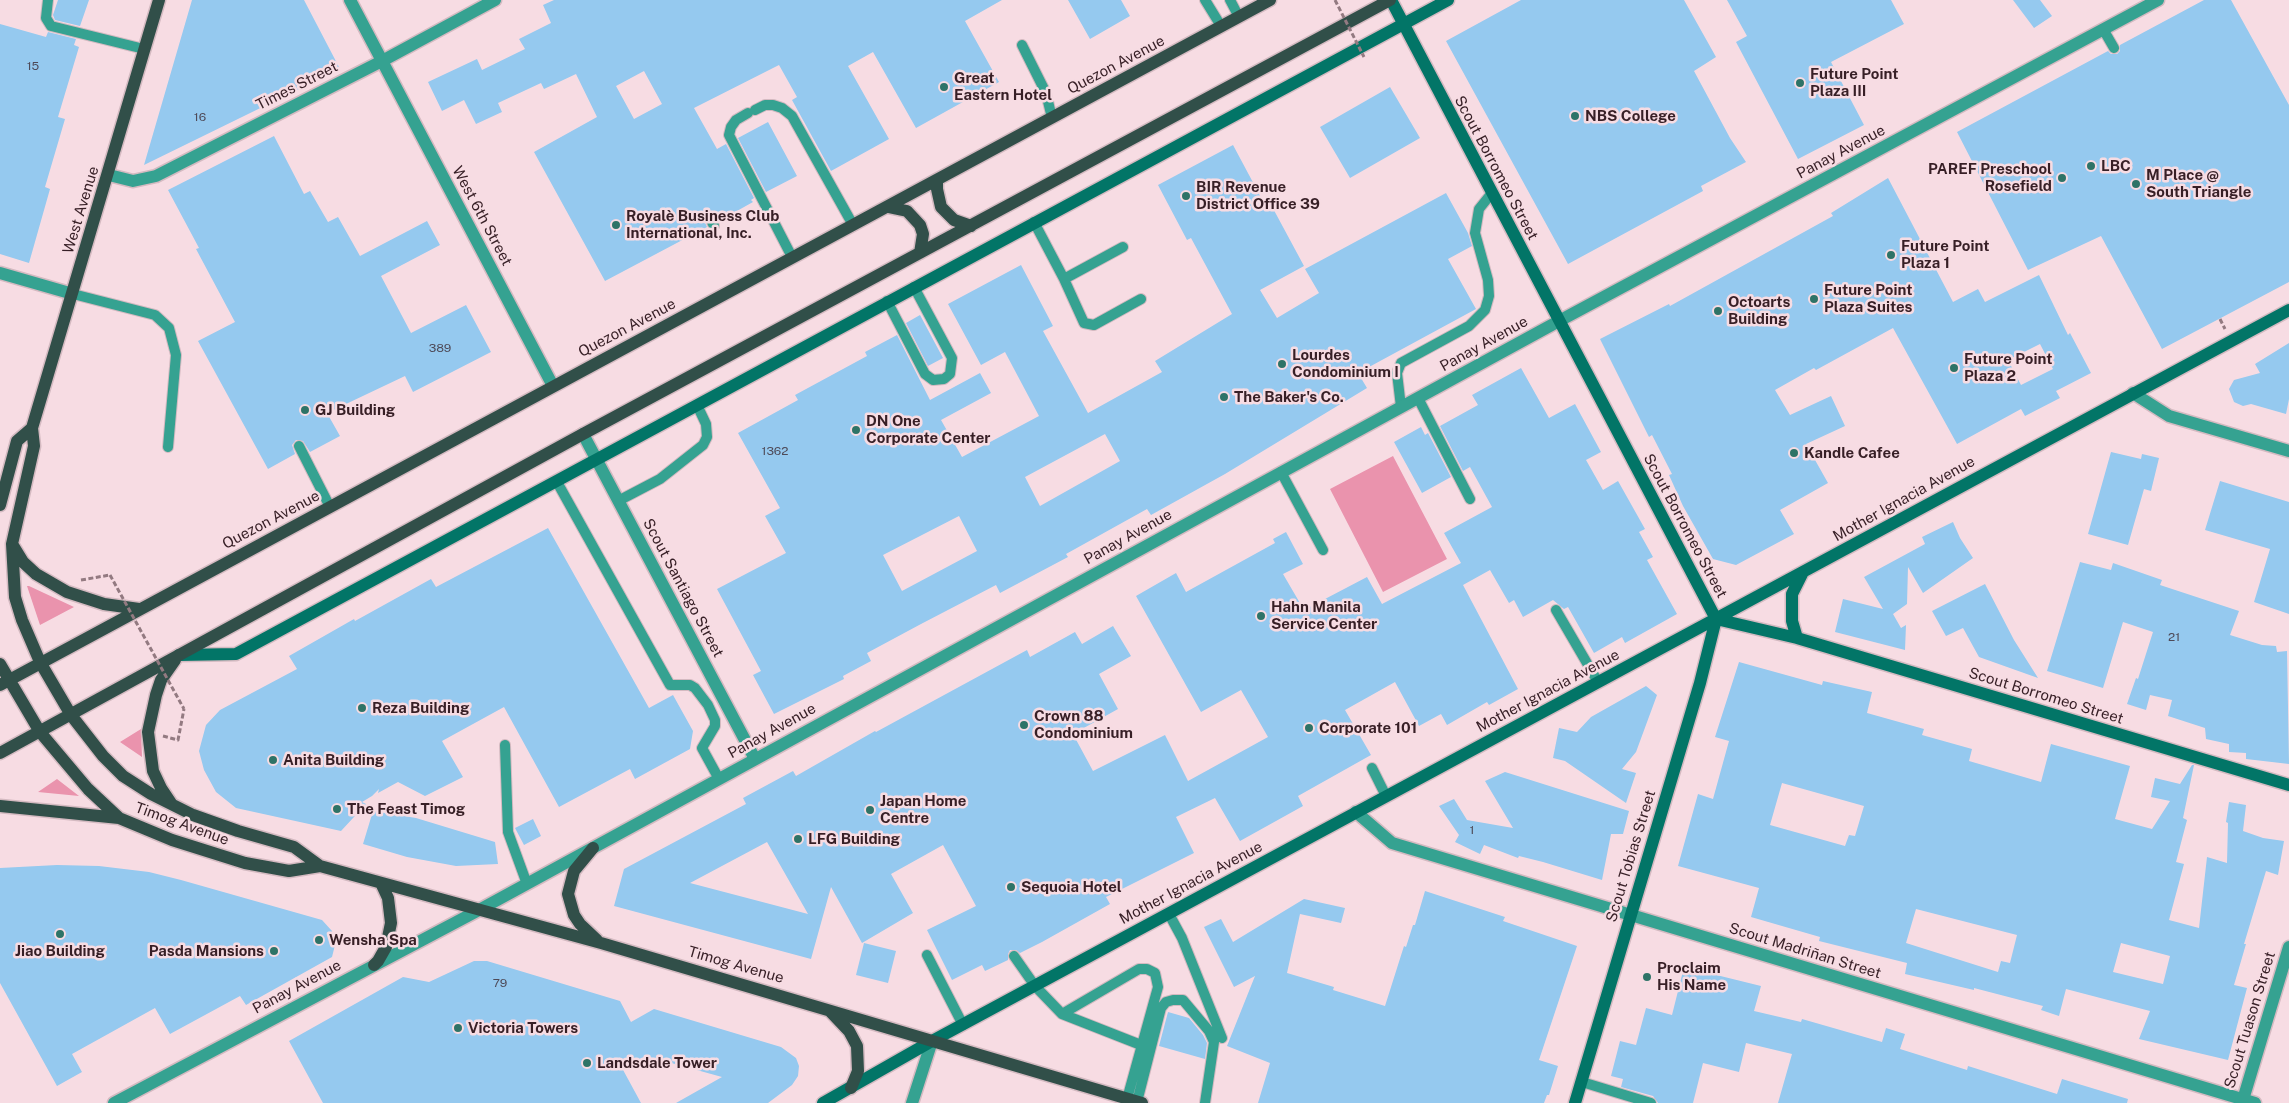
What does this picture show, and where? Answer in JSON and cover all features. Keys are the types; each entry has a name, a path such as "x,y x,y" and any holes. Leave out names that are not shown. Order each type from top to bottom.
{"main road":[{"name":"West Avenue","path":"40,662 22,620 15,597 12,544 34,446 32,428 159,0"},
{"name":"Quezon Avenue","path":"4,682 1270,0"},
{"path":"0,753 583,434 1390,0"},
{"path":"937,180 937,189 942,207 954,220 971,226"},
{"path":"888,206 907,211 920,225 923,244 920,253"},
{"name":"West Avenue","path":"0,503 17,441 32,428"},
{"path":"12,544 23,562 36,574 59,588 104,604 140,609"},
{"path":"172,805 153,771 149,752 148,732 161,680 179,655"},
{"name":"Timog Avenue","path":"40,662 71,715 103,756 123,776 172,805 238,831 294,847 320,866 601,943 1135,1101"},
{"path":"0,664 4,682"},
{"name":"Timog Avenue","path":"4,682 40,732 88,789 119,818 172,840 245,863 289,871 320,866"},
{"path":"0,806 119,818"},
{"path":"593,848 574,871 568,894 574,915 580,924 601,943"},
{"path":"374,965 386,947 391,924 388,898 381,883"},
{"path":"828,1009 849,1031 857,1046 858,1071 851,1088"}],"street":[{"name":"West 6th Street","path":"350,0 553,386"},
{"name":"Times Street","path":"108,175 133,181 156,176 382,61 495,0"},
{"name":"Scout Borromeo Street","path":"1390,0 1716,619 1797,638 2289,785"},
{"path":"179,655 236,654 1448,0"},
{"name":"Panay Avenue","path":"114,1103 479,910 1559,321 2158,0"},
{"path":"0,273 73,294"},
{"name":"Mother Ignacia Avenue","path":"823,1103 932,1041 2289,310"},
{"path":"2133,393 2169,416 2289,451"},
{"name":"Scout Santiago Street","path":"583,434 755,758"},
{"path":"1797,638 1792,620 1792,594 1803,572"},
{"name":"Scout Tobias Street","path":"1575,1103 1700,683 1716,619"},
{"name":"Scout Madriñan Street","path":"1356,812 1392,843 2247,1102"},
{"name":"Scout Tuason Street","path":"2247,1102 2289,947"},
{"path":"912,1103 932,1041"}],"lane":[{"path":"48,0 46,18 52,26 144,49"},
{"path":"1206,0 1221,26"},
{"path":"1230,0 1239,16"},
{"path":"2104,30 2114,48"},
{"path":"1022,44 1046,93 1052,118"},
{"path":"792,257 729,135 731,127 736,120 751,111 765,105 773,105 782,108 792,116 852,226"},
{"path":"1401,407 1398,374 1401,363 1469,326 1485,310 1489,296 1488,280 1475,233 1479,209 1491,194"},
{"path":"1034,222 1064,279 1084,323 1094,325 1141,299"},
{"path":"1064,279 1123,247"},
{"path":"887,302 925,374 933,380 944,379 950,374 952,358 914,287"},
{"path":"73,294 155,316 169,328 176,355 168,447"},
{"path":"1418,398 1470,499"},
{"path":"618,501 660,479 703,445 706,437 706,424 697,405"},
{"path":"299,446 330,507"},
{"path":"1281,472 1324,550"},
{"path":"557,482 670,685 690,685 695,688 710,709 715,720 715,726 702,748 719,779"},
{"path":"1556,610 1598,682"},
{"path":"505,745 508,832 526,884"},
{"path":"1372,768 1386,796"},
{"path":"1169,914 1182,938 1222,1038"},
{"path":"927,955 963,1025"},
{"path":"1014,956 1035,986 1062,1014 1141,1045"},
{"path":"1062,1014 1139,969 1147,968 1155,973 1158,987 1141,1045 1135,1101"},
{"path":"1135,1101 1161,1008 1166,1002 1183,1000 1209,1031 1214,1042 1205,1103"},
{"path":"1582,1082 1651,1103"}],"path":[{"path":"1335,0 1364,57"},
{"path":"81,580 110,575 184,709 178,740"}],"shaded area":[{"path":"1393,456 1447,559 1383,592 1330,489"},
{"path":"27,586 29,586 74,607 40,625"},
{"path":"141,729 142,757 120,742"},
{"path":"57,779 79,796 38,792"}],"building":[{"path":"58,0 89,0 80,26 55,20 53,15"},
{"path":"192,0 304,0 340,69 144,165"},
{"path":"554,0 1002,0 965,21 999,82 916,128 873,52 848,66 889,139 831,171 792,100 797,97 779,65 694,108 717,149 726,144 754,198 751,200 753,202 719,221 714,213 707,212 703,218 707,227 605,281 534,152 597,117 576,74 544,89 541,83 498,103 502,112 476,124 464,100 442,111 428,82 477,59 482,70 525,49 519,39 551,23 543,5","holes":["644,71 662,104 634,119 616,86"]},
{"path":"1068,0 1121,0 1130,16 1090,39"},
{"name":"NBS College","path":"1521,0 1684,0 1716,57 1694,71 1730,138 1746,162 1701,186 1703,191 1568,264 1446,41"},
{"name":"Future Point Plaza III","path":"1727,0 1891,0 1904,24 1831,62 1864,125 1798,159 1736,42 1747,36"},
{"path":"2013,0 2040,0 2052,16 2034,28"},
{"name":"M Place @ South Triangle","path":"2204,0 2231,0 2289,105 2289,282 2162,349 2101,236 2028,270 1957,132 2108,51 2111,54 2117,54 2120,51 2120,45"},
{"path":"0,24 46,37 48,32 76,39 74,45 79,47 58,117 65,119 45,187 50,189 29,263 0,254"},
{"path":"1390,87 1420,138 1350,178 1320,127"},
{"path":"768,122 797,176 766,192 738,138"},
{"path":"274,136 304,194 310,191 328,222 338,217 360,256 427,221 440,245 381,276 411,333 466,305 491,352 413,392 405,376 327,413 340,436 310,452 303,441 296,440 292,445 295,454 268,469 198,341 235,322 196,249 199,248 168,190"},
{"path":"1233,145 1264,203 1269,201 1304,266 1260,290 1277,318 1319,293 1305,269 1446,193 1468,233 1472,246 1448,259 1476,309 1358,373 1367,388 1225,474 1151,515 1147,509 1066,554 1068,557 1000,593 996,585 921,624 867,653 871,661 843,676 844,679 774,714 753,675 761,671 717,589 786,553 765,516 780,508 738,433 798,400 795,395 867,356 865,352 897,335 930,400 980,373 991,393 941,420 962,457 1039,416 1005,352 981,365 948,304 1021,265 1053,326 1043,331 1088,413 1162,372 1155,361 1232,314 1191,238 1187,240 1158,185","holes":["1105,434 1120,461 1040,506 1025,477","959,516 977,551 902,591 883,555"]},
{"path":"1888,178 1953,302 1978,289 1985,302 2039,275 2068,335 2070,333 2091,373 2056,391 2060,398 2025,416 2021,409 1957,444 1893,328 1775,390 1790,415 1831,396 1845,426 1806,444 1828,483 1780,510 1794,534 1736,565 1713,559 1683,506 1669,475 1672,474 1652,435 1649,437 1600,339 1669,304 1670,306 1833,216 1831,213","holes":["2040,344 2053,369 2021,385 2008,360"]},
{"path":"920,315 943,358 928,366 906,323"},
{"path":"2289,343 2289,399 2286,414 2251,404 2243,406 2234,402 2229,389 2234,380 2260,373 2255,364"},
{"path":"1521,368 1549,418 1575,404 1601,452 1586,460 1603,490 1618,481 1645,529 1639,532 1653,557 1647,560 1677,614 1625,643 1622,637 1594,653 1568,607 1564,609 1553,600 1523,617 1514,600 1509,603 1490,570 1463,585 1518,689 1489,705 1487,702 1447,725 1441,714 1419,726 1395,682 1345,710 1371,755 1298,796 1303,806 1240,841 1215,798 1176,817 1194,853 1106,897 1110,904 1042,942 1020,953 1016,950 1010,950 1008,960 985,971 982,965 952,980 927,930 976,906 943,845 891,874 913,913 862,943 831,887 811,959 614,906 624,869 746,804 743,798 793,771 796,776 875,731 1027,650 1030,657 1075,632 1082,644 1113,626 1131,656 1099,674 1118,709 1073,734 1093,771 1165,735 1188,781 1268,737 1241,690 1201,712 1136,596 1176,573 1186,592 1275,543 1273,539 1286,532 1303,564 1283,574 1304,610 1367,577 1382,604 1461,563 1444,533 1492,507 1470,467 1463,471 1440,426 1478,405 1472,395","holes":["767,842 808,914 690,883"]},
{"path":"1421,427 1425,435 1428,433 1451,477 1422,493 1394,442"},
{"path":"2111,452 2141,459 2142,454 2159,458 2151,491 2144,489 2128,545 2088,534"},
{"path":"2220,481 2289,502 2289,614 2254,602 2270,549 2205,530"},
{"path":"1953,522 1960,538 1973,558 1923,593 1908,567 1907,604 1893,614 1901,628 1906,625 1905,650 1835,632 1843,599 1883,609 1864,577 1925,544 1922,537"},
{"path":"548,528 649,708 673,695 693,731 690,749 635,779 630,769 559,807 504,707 442,741 463,777 425,796 398,782 378,793 379,789 362,802 366,804 341,831 236,808 216,792 204,770 199,751 206,725 220,710 297,669 289,656 354,619 355,621 431,579 436,587"},
{"path":"2080,562 2111,570 2113,563 2162,580 2160,585 2239,611 2230,635 2262,645 2276,646 2277,652 2287,651 2289,764 2246,759 2246,753 2229,752 2229,744 2206,739 2205,728 2168,716 2172,700 2150,695 2146,710 2127,704 2136,678 2138,679 2153,632 2123,622 2103,688 2047,671"},
{"path":"1985,584 2014,640 2038,678 1979,657 1963,628 1946,636 1932,611"},
{"path":"1739,662 1822,685 1823,681 1872,692 1867,713 1924,729 1922,735 1972,749 1969,761 2041,782 2051,744 2130,766 2115,819 2152,829 2170,801 2151,797 2155,778 2180,784 2192,765 2194,765 2183,818 2187,820 2176,862 2184,864 2169,920 2199,928 2207,857 2227,863 2228,823 2226,822 2229,802 2246,805 2243,831 2263,838 2284,841 2278,875 2266,871 2244,944 2246,944 2234,985 2247,988 2228,1060 2139,1039 2150,1011 2066,989 2059,1016 2041,1010 2043,1006 1974,988 1974,990 1905,974 1907,963 1819,941 1820,937 1751,917 1759,888 1678,866 1698,794 1713,799 1729,741 1715,737","holes":["1782,783 1864,806 1855,836 1849,835 1845,846 1770,825","1916,909 2017,935 2010,963 2001,961 1998,972 1906,943","2121,943 2170,956 2163,984 2113,972"]},
{"path":"1646,686 1657,695 1636,752 1622,769 1636,773 1626,803 1565,761 1553,758 1559,728 1577,732 1591,717"},
{"path":"1505,772 1629,811 1623,834 1611,834 1602,880 1543,862 1519,856 1518,858 1484,845 1480,854 1455,842 1459,835 1439,806 1454,799 1467,820 1513,828 1485,781"},
{"path":"373,811 416,818 495,842 498,864 456,866 407,857 363,844"},
{"path":"533,819 541,836 524,845 515,828"},
{"path":"57,865 99,866 149,872 322,920 332,931 335,945 332,957 246,1005 240,996 170,1034 155,1008 72,1054 82,1072 57,1086 0,983 0,868"},
{"path":"1425,891 1505,917 1503,921 1577,946 1539,1060 1558,1066 1549,1095 1547,1095 1544,1103 1258,1103 1270,1063 1227,1046 1255,976 1234,987 1204,927 1221,919 1233,942 1304,899 1345,908 1341,923 1300,914 1287,973 1334,987 1333,990 1385,1006 1404,946 1406,947 1413,925 1415,925"},
{"path":"864,943 896,951 888,983 856,975"},
{"name":"Victoria Towers","path":"474,961 487,961 620,1001 631,1022 654,1009 781,1047 796,1058 799,1066 798,1076 792,1085 768,1103 676,1103 722,1077 646,1056 622,1068 641,1103 323,1103 289,1041 403,977 429,982"},
{"path":"1684,967 1761,986 1754,1011 1801,1022 1802,1019 1882,1042 1886,1028 1905,1034 1900,1049 1967,1070 1968,1066 2057,1094 2062,1079 2128,1099 2127,1103 1778,1103 1792,1054 1746,1043 1739,1072 1703,1063 1693,1103 1658,1103 1653,1096 1621,1087 1623,1079 1611,1076 1620,1041 1636,1045 1646,1008 1672,1015"},
{"path":"1168,1012 1189,1018 1203,1035 1207,1043 1205,1059 1159,1046"}],"place":[{"name":"Future Point Plaza III","path":"1800,83"},
{"name":"Great Eastern Hotel","path":"944,87"},
{"name":"NBS College","path":"1575,116"},
{"name":"LBC","path":"2091,166"},
{"name":"PAREF Preschool Rosefield","path":"2062,178"},
{"name":"M Place @ South Triangle","path":"2136,184"},
{"name":"BIR Revenue District Office 39","path":"1186,196"},
{"name":"Royalè Business Club International, Inc.","path":"616,225"},
{"name":"Future Point Plaza 1","path":"1891,255"},
{"name":"Future Point Plaza Suites","path":"1814,299"},
{"name":"Octoarts Building","path":"1718,311"},
{"name":"Lourdes Condominium I","path":"1282,364"},
{"name":"Future Point Plaza 2","path":"1954,368"},
{"name":"The Baker's Co.","path":"1224,397"},
{"name":"GJ Building","path":"305,410"},
{"name":"DN One Corporate Center","path":"856,430"},
{"name":"Kandle Cafee","path":"1794,453"},
{"name":"Hahn Manila Service Center","path":"1261,616"},
{"name":"Reza Building","path":"362,708"},
{"name":"Crown 88 Condominium","path":"1024,725"},
{"name":"Corporate 101","path":"1309,728"},
{"name":"Anita Building","path":"273,760"},
{"name":"The Feast Timog","path":"337,809"},
{"name":"Japan Home Centre","path":"870,810"},
{"name":"LFG Building","path":"798,839"},
{"name":"Sequoia Hotel","path":"1011,887"},
{"name":"Jiao Building","path":"60,934"},
{"name":"Wensha Spa","path":"319,940"},
{"name":"Pasda Mansions","path":"274,951"},
{"name":"Proclaim His Name","path":"1647,977"},
{"name":"Victoria Towers","path":"458,1028"},
{"name":"Landsdale Tower","path":"587,1063"}]}
